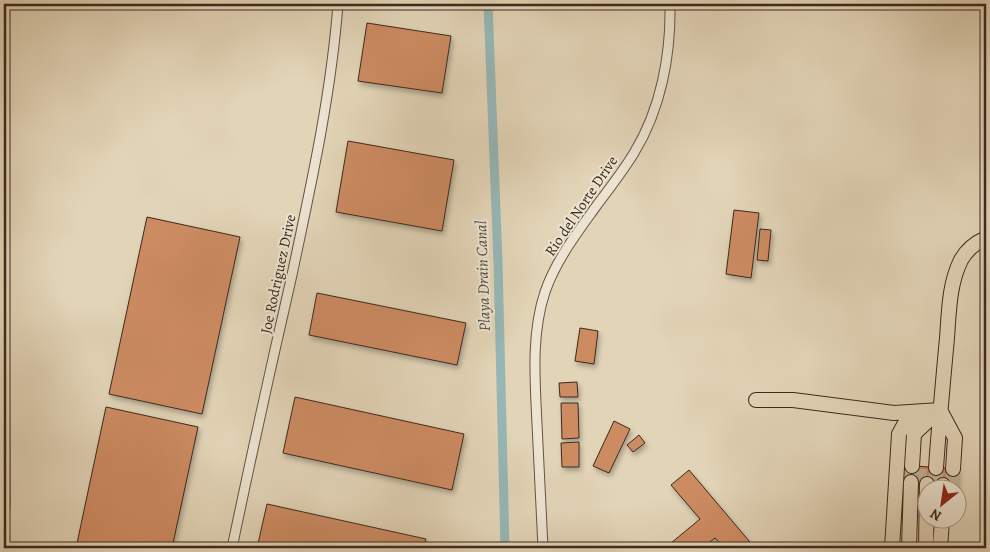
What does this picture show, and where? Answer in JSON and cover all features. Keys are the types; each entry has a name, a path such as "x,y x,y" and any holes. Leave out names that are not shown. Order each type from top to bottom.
{"main road":[{"path":"940,410 922,435 929,467 946,437 940,410 954,279 966,251 974,244 986,238"},
{"path":"756,400 794,400 894,413 940,410"},
{"path":"892,548 899,434 905,424 940,410"},
{"path":"900,548 918,513"},
{"path":"910,548 918,525"},
{"path":"917,548 921,530"},
{"path":"926,548 928,530"},
{"path":"933,548 934,530"},
{"path":"940,548 941,530"},
{"path":"949,530 949,548"}],"street":[{"name":"Joe Rodriguez Drive","path":"232,548 315,168 330,81 338,4"},
{"name":"Rio del Norte Drive","path":"543,548 535,381 538,318 545,292 561,257 635,152 651,117 659,96 665,70 670,26 670,4"},
{"path":"4,238 4,518"}],"building":[{"path":"367,23 451,36 442,93 358,81"},
{"path":"348,141 454,160 442,231 336,212"},
{"path":"734,210 759,213 751,278 726,274"},
{"path":"147,217 240,237 202,414 109,394"},
{"path":"760,229 771,230 768,261 757,260"},
{"path":"317,293 466,323 457,365 309,335"},
{"path":"580,328 598,331 594,364 575,361"},
{"path":"577,382 578,397 560,397 559,383"},
{"path":"295,397 464,434 452,490 283,453"},
{"path":"561,403 578,403 579,438 562,439"},
{"path":"106,407 198,427 172,548 76,548"},
{"path":"614,421 630,429 609,473 593,466"},
{"path":"639,435 645,443 633,452 627,445"},
{"path":"579,442 579,467 562,467 561,443"},
{"path":"900,465 958,469 957,480 918,480 918,483 899,482"},
{"path":"689,470 755,548 724,548 715,538 702,548 665,548 700,519 671,485"},
{"path":"267,504 426,539 424,548 257,548"}],"waterway":[{"name":"Playa Drain Canal","path":"488,4 498,262 505,548"}],"tunnel":[{"path":"904,482 905,465"},
{"path":"919,480 920,467"},
{"path":"936,468 936,480"},
{"path":"952,480 953,469"}]}
